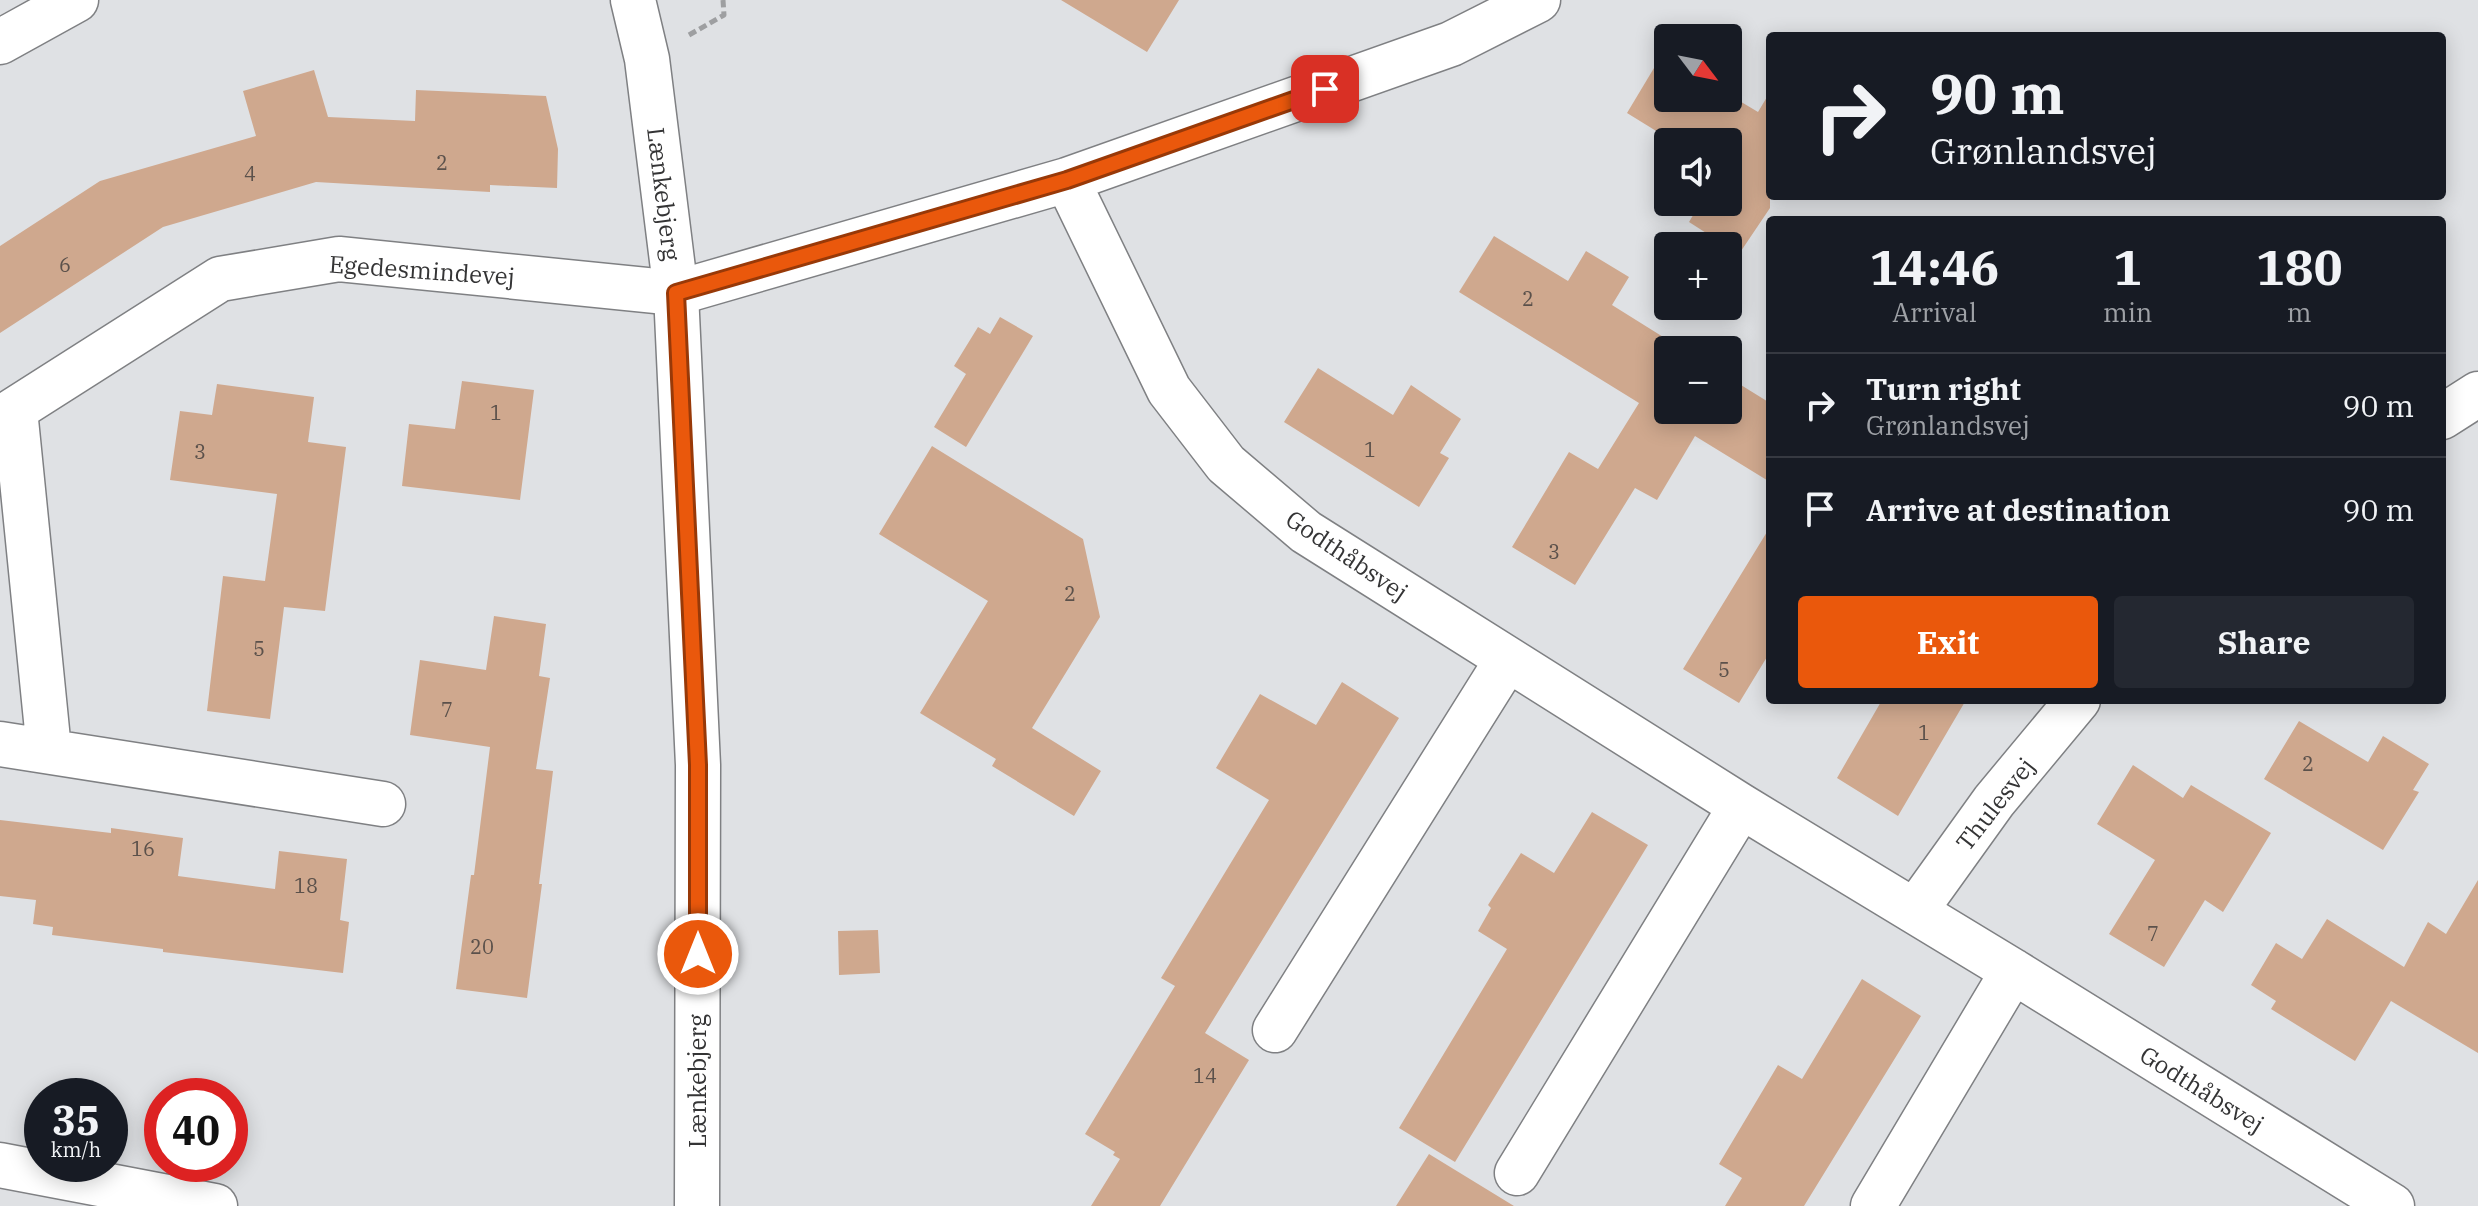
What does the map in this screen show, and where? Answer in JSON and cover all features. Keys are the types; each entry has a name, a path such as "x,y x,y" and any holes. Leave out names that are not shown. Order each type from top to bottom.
{"street":[{"path":"0,42 76,0"},
{"name":"Lænkebjerg","path":"633,0 647,59 676,293 698,765 697,1206"},
{"path":"676,293 1067,180 1451,44 1538,0"},
{"name":"Godthåbsvej","path":"1067,180 1169,390 1226,464 1306,532 1741,806 2392,1206"},
{"name":"Egedesmindevej","path":"49,750 7,414 220,279 339,259 676,293"},
{"path":"2446,414 2478,394"},
{"path":"1275,1030 1507,660"},
{"name":"Thulesvej","path":"1915,911 1994,801 2075,704"},
{"path":"0,744 383,804"},
{"path":"1517,1173 1741,806"},
{"path":"1873,1206 2013,971"},
{"path":"0,1165 215,1206"}],"building":[{"path":"1061,0 1179,0 1147,52"},
{"path":"1654,68 1654,112 1742,112 1742,102 1758,112 1766,99 1766,200 1770,200 1770,208 1742,250 1742,232 1705,232 1689,222 1693,216 1742,216 1742,128 1654,130 1627,113"},
{"path":"314,70 328,117 415,121 416,90 546,96 558,149 557,188 490,185 490,192 316,182 163,227 0,333 0,246 100,181 256,136 243,91"},
{"path":"1494,236 1568,281 1586,251 1629,277 1612,305 1662,336 1654,336 1654,424 1742,424 1742,386 1766,401 1766,480 1695,436 1657,500 1635,488 1575,585 1512,547 1569,452 1598,469 1639,403 1459,292"},
{"path":"1000,317 1033,336 966,447 934,427 966,374 954,366 978,327 990,334"},
{"path":"1318,368 1393,415 1411,385 1461,419 1440,453 1449,458 1419,507 1284,422"},
{"path":"462,381 534,390 520,500 402,486 409,424 455,429"},
{"path":"217,384 314,397 308,442 346,447 325,611 284,607 270,719 207,711 223,576 265,581 277,494 170,480 180,411 212,415"},
{"path":"932,446 1083,539 1100,617 1032,728 1101,771 1074,816 992,766 996,759 920,713 988,601 879,534"},
{"path":"1766,534 1766,659 1739,703 1683,669"},
{"path":"494,616 546,624 539,676 550,678 536,769 553,771 527,998 456,989 490,747 410,735 420,660 486,670"},
{"path":"1342,682 1399,718 1205,1033 1249,1060 1160,1206 1091,1206 1120,1159 1113,1155 1115,1152 1085,1134 1175,986 1161,978 1269,800 1216,768 1260,694 1316,725"},
{"path":"1880,704 1964,704 1898,816 1837,778"},
{"path":"2299,721 2368,762 2383,736 2429,764 2413,790 2419,792 2383,850 2264,779"},
{"path":"2133,765 2183,798 2191,785 2271,833 2223,912 2205,900 2164,967 2109,934 2155,860 2097,824"},
{"path":"1592,812 1648,845 1455,1162 1399,1128 1507,949 1478,931 1491,908 1488,905 1521,853 1554,873"},
{"path":"0,820 111,833 111,828 183,838 178,876 275,889 279,851 347,859 340,920 349,922 343,973 163,952 163,949 52,935 53,927 33,924 36,900 0,896"},
{"path":"2478,880 2478,1053 2391,1001 2355,1061 2271,1009 2276,1001 2251,985 2276,943 2302,959 2327,919 2404,967 2428,922 2446,934"},
{"path":"878,930 880,973 839,975 838,931"},
{"path":"1862,979 1921,1016 1804,1206 1725,1206 1742,1178 1719,1164 1778,1065 1802,1079"},
{"path":"1429,1154 1514,1206 1396,1206"}],"route":[{"path":"698,954 698,765 676,293 1067,180 1325,89"}]}
